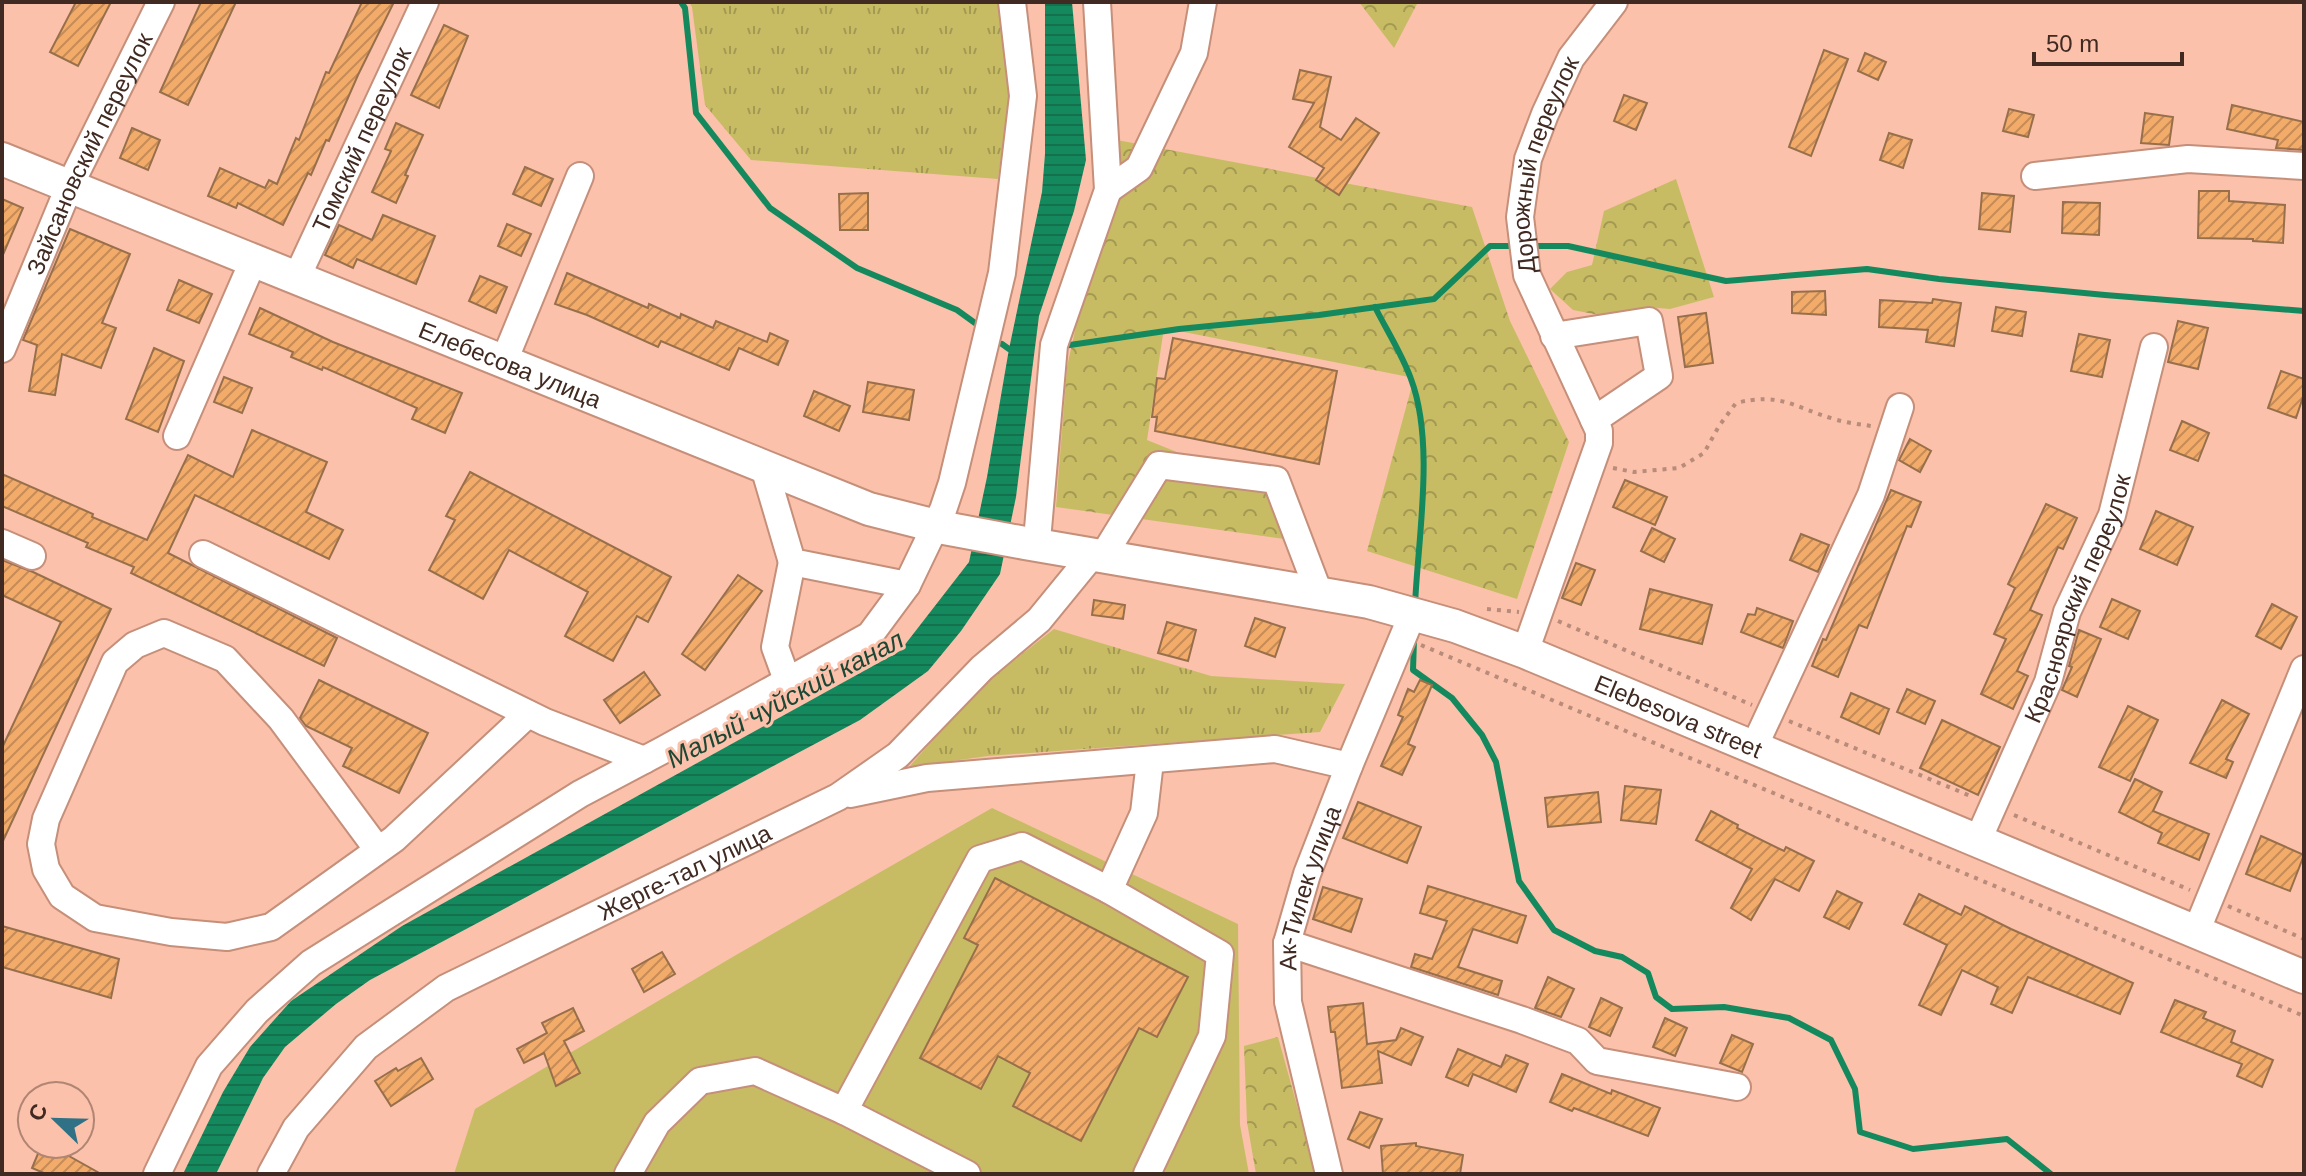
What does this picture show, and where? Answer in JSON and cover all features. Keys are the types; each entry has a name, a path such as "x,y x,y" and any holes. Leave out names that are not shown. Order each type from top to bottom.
{"main road":[{"name":"Елебесова улица","path":"2,159 869,509 940,527 1030,544"},
{"name":"Elebesova street","path":"1030,544 1369,602 1408,626 1455,626 1525,652 2304,977"}],"street":[{"name":"Зайсановский переулок","path":"2,349 69,187 161,2"},
{"name":"Томский переулок","path":"297,277 425,2"},
{"path":"157,1174 209,1066 257,1011 311,963 580,794 870,635 907,585 940,527 1002,273 1023,96 1012,2"},
{"path":"1030,544 1038,529 1054,345 1108,190 1097,2"},
{"path":"1108,190 1139,168 1194,53 1203,2"},
{"path":"1571,58 1601,2"},
{"name":"Дорожный переулок","path":"1525,652 1599,443 1599,431 1527,275 1520,217 1528,159 1545,114 1571,58 1614,2"},
{"path":"2035,176 2188,159 2304,166"},
{"path":"504,361 580,176"},
{"path":"177,436 254,259"},
{"path":"1554,336 1649,321 1659,376 1594,420"},
{"name":"Красноярский переулок","path":"1978,840 2048,682 2067,612 2112,515 2154,347"},
{"path":"1754,747 1871,495 1896,418"},
{"name":"Жерге-тал улица","path":"271,1174 296,1128 366,1047 446,988 838,797 898,755 982,668 1039,620 1098,555 1159,465 1276,480 1319,593"},
{"path":"764,467 792,562 775,647 787,680"},
{"path":"2,543 32,556"},
{"path":"203,554 545,722 644,760"},
{"path":"792,562 907,585"},
{"name":"Ак-Тилек улица","path":"1329,1174 1288,1002 1287,943 1307,874 1408,626"},
{"path":"378,850 281,719 225,659 164,633 135,645 115,662 46,819 41,844 46,869 62,896 95,918 171,932 227,937 271,927 394,839 528,714"},
{"path":"2196,932 2304,669"},
{"path":"838,797 927,778 1275,749 1349,766"},
{"path":"1109,890 1144,813 1150,761"},
{"path":"844,1111 980,859 1022,846 1109,890 1220,954 1212,1036 1147,1174"},
{"path":"1287,943 1578,1041 1597,1061 1737,1087"},
{"path":"628,1174 657,1123 700,1081 755,1071 844,1111 967,1174"}],"path":[{"path":"1591,465 1634,472 1679,468 1704,453 1736,403 1759,397 1778,399 1837,420 1896,418"},
{"path":"1408,626 1446,655 2304,1016"}],"green space":[{"path":"689,2 1001,2 1011,86 998,179 751,160 705,105"},
{"path":"1359,2 1418,2 1394,48"},
{"path":"1117,140 1472,207 1510,321 1569,442 1517,599 1367,551 1414,378 1164,328 1147,440 1273,491 1299,541 1056,507 1067,367"},
{"path":"1676,179 1714,297 1670,309 1647,307 1609,317 1573,310 1550,289 1567,272 1592,265 1604,211"},
{"path":"1054,629 1211,676 1345,684 1320,732 988,756 909,767 980,687"},
{"path":"992,808 1238,924 1240,1125 1249,1174 454,1174 475,1109"},
{"path":"1278,1037 1316,1174 1256,1174 1247,1122 1244,1046"}],"shaded area":[{"path":"1045,2 1072,2 1086,160 1074,211 1039,316 1016,497 1000,574 961,631 928,671 860,720 370,980 285,1047 263,1078 216,1174 183,1174 223,1092 250,1047 291,1001 402,926 900,651 969,562 1042,192"}],"building":[{"path":"76,2 111,2 78,66 50,52"},
{"path":"201,2 236,2 188,105 160,92"},
{"path":"362,2 394,2 329,141 326,140 311,175 308,173 283,225 238,203 236,208 208,196 220,168 265,188 269,180 277,184 296,138 299,140 326,72 329,73"},
{"path":"444,25 468,36 439,108 411,95"},
{"path":"1824,50 1848,59 1811,156 1789,147"},
{"path":"1865,53 1886,62 1878,80 1858,71"},
{"path":"1300,70 1331,77 1320,127 1341,140 1356,118 1379,133 1339,195 1316,180 1324,168 1289,147 1314,103 1293,99"},
{"path":"1624,95 1647,103 1636,130 1614,121"},
{"path":"2232,105 2304,122 2304,150 2276,148 2278,140 2227,129"},
{"path":"2009,109 2034,115 2028,137 2003,131"},
{"path":"2145,113 2173,117 2169,145 2141,143"},
{"path":"396,123 423,135 396,203 372,192 391,151 385,149"},
{"path":"132,128 160,140 148,170 120,158"},
{"path":"1889,133 1912,140 1903,168 1880,160"},
{"path":"525,167 553,179 541,206 513,194"},
{"path":"2199,191 2229,191 2229,201 2285,205 2283,243 2198,238"},
{"path":"868,193 868,230 840,230 839,194"},
{"path":"1982,193 2014,196 2010,232 1979,229"},
{"path":"2,199 23,208 2,257"},
{"path":"2063,202 2100,203 2099,235 2062,233"},
{"path":"383,215 435,236 416,284 357,259 353,268 325,255 339,225 372,240"},
{"path":"507,224 531,234 521,256 498,246"},
{"path":"70,229 130,254 102,323 116,328 101,368 62,354 55,395 29,391 37,345 23,340"},
{"path":"567,273 648,308 649,304 680,318 681,314 713,328 716,321 767,342 770,333 788,341 778,365 739,348 729,370 661,341 658,347 555,304"},
{"path":"480,276 507,287 496,313 469,301"},
{"path":"179,280 212,294 199,323 167,310"},
{"path":"1825,291 1826,315 1792,313 1792,292"},
{"path":"1933,299 1961,303 1954,346 1926,342 1928,330 1879,327 1880,300 1932,303"},
{"path":"1996,307 2026,312 2022,336 1992,331"},
{"path":"260,308 333,342 462,393 445,433 412,419 417,408 323,367 322,370 291,357 293,352 249,334"},
{"path":"1706,313 1713,363 1685,367 1678,317"},
{"path":"2178,321 2208,328 2198,369 2168,362"},
{"path":"2079,334 2110,340 2102,377 2071,371"},
{"path":"1173,338 1337,371 1319,464 1155,431 1157,417 1152,417 1157,378 1165,379"},
{"path":"154,348 184,361 158,432 126,419"},
{"path":"2281,371 2304,379 2304,394 2296,418 2268,408"},
{"path":"224,377 252,388 242,413 214,402"},
{"path":"868,382 914,390 909,420 863,412"},
{"path":"814,391 850,406 839,431 804,416"},
{"path":"2182,421 2209,433 2198,461 2170,450"},
{"path":"252,430 327,462 306,512 343,530 329,559 195,495 168,553 337,638 324,666 131,573 134,567 86,547 88,543 2,506 2,474 147,540 188,455 233,477"},
{"path":"1910,439 1931,451 1920,472 1899,460"},
{"path":"470,472 671,577 648,622 637,616 613,661 565,636 588,592 509,550 483,599 429,570 455,520 446,516"},
{"path":"1625,480 1667,497 1655,525 1613,507"},
{"path":"1891,490 1921,502 1911,527 1907,526 1867,628 1859,625 1838,677 1812,666"},
{"path":"2046,504 2077,518 2063,549 2058,547 2030,610 2042,615 2017,671 2028,676 2013,709 1981,694 2006,639 1994,634 2015,588 2008,584"},
{"path":"2156,511 2193,527 2177,565 2140,549"},
{"path":"1652,528 1675,539 1664,562 1641,551"},
{"path":"1801,534 1829,545 1818,572 1790,560"},
{"path":"2,560 111,609 2,843 2,748 61,622 2,595"},
{"path":"1576,563 1595,570 1581,605 1562,598"},
{"path":"738,575 762,591 705,670 682,654"},
{"path":"1650,589 1712,605 1702,644 1640,629"},
{"path":"2112,599 2140,611 2128,639 2100,627"},
{"path":"1094,600 1125,605 1123,619 1092,615"},
{"path":"2272,604 2297,617 2281,649 2256,636"},
{"path":"1757,608 1793,621 1783,648 1741,632 1748,614 1755,615"},
{"path":"1255,618 1285,628 1275,657 1245,646"},
{"path":"1167,622 1196,630 1188,661 1158,653"},
{"path":"2079,630 2101,639 2077,697 2062,690 2072,667 2069,666"},
{"path":"644,672 660,695 620,723 604,700"},
{"path":"319,680 428,733 399,793 343,766 352,748 306,726 300,718"},
{"path":"1420,680 1432,685 1408,744 1415,747 1402,775 1381,766 1403,717 1398,715 1408,689 1414,692"},
{"path":"1907,689 1935,701 1925,724 1897,712"},
{"path":"1851,693 1889,709 1879,734 1841,717"},
{"path":"2222,700 2249,714 2226,759 2233,762 2226,778 2190,763"},
{"path":"2128,706 2158,720 2130,781 2099,767"},
{"path":"1942,720 2000,747 1978,795 1920,768"},
{"path":"2135,779 2162,792 2153,811 2209,834 2199,860 2158,843 2162,833 2119,812"},
{"path":"1625,786 1661,790 1656,824 1621,820"},
{"path":"1598,792 1601,822 1548,827 1545,798"},
{"path":"1358,802 1421,827 1407,863 1343,838"},
{"path":"1711,811 1738,825 1737,828 1784,851 1786,847 1814,861 1799,891 1775,879 1751,920 1731,908 1752,869 1696,840"},
{"path":"2261,836 2304,855 2290,891 2246,874"},
{"path":"995,878 1188,977 1157,1037 1139,1028 1081,1141 1013,1106 1030,1073 998,1056 981,1089 920,1058 978,945 964,938"},
{"path":"1428,886 1526,916 1517,943 1473,929 1458,967 1502,981 1498,995 1411,967 1415,954 1432,959 1447,921 1420,913"},
{"path":"1323,887 1362,899 1351,932 1313,919"},
{"path":"1837,891 1862,903 1849,929 1824,917"},
{"path":"1919,894 1961,915 1965,906 2133,983 2120,1014 2028,977 2012,1013 1991,1004 1998,987 1962,970 1941,1015 1919,1005 1947,945 1904,924"},
{"path":"2,926 119,959 111,998 2,967"},
{"path":"662,952 675,974 644,992 632,969"},
{"path":"1548,977 1574,989 1561,1017 1535,1008"},
{"path":"1601,998 1622,1008 1610,1036 1589,1027"},
{"path":"2175,1000 2206,1012 2203,1018 2235,1031 2231,1042 2273,1060 2262,1087 2237,1076 2242,1064 2161,1032"},
{"path":"1363,1003 1367,1044 1396,1040 1401,1028 1423,1037 1411,1065 1378,1051 1382,1083 1342,1088 1335,1032 1331,1032 1328,1007"},
{"path":"573,1008 584,1031 564,1041 580,1073 556,1086 544,1053 524,1063 517,1049 547,1033 542,1023"},
{"path":"1665,1018 1687,1028 1675,1056 1653,1047"},
{"path":"1732,1035 1753,1044 1742,1072 1720,1063"},
{"path":"1458,1049 1501,1067 1506,1055 1528,1064 1516,1092 1473,1074 1468,1086 1446,1077"},
{"path":"421,1058 433,1079 391,1106 375,1081"},
{"path":"1562,1074 1611,1094 1612,1090 1660,1108 1648,1136 1550,1102"},
{"path":"1360,1112 1382,1119 1369,1148 1348,1139"},
{"path":"1416,1143 1416,1146 1463,1155 1460,1174 1383,1174 1381,1146"},
{"path":"35,1160 76,1160 101,1174 46,1174 32,1168"}],"waterway":[{"path":"681,2 685,8 696,113 770,208 857,268 957,310 975,323"},
{"path":"1063,346 1434,299 1490,246 1515,246"},
{"path":"1530,246 1568,246 1726,281 1867,269 2105,295 2304,311"},
{"path":"1375,307 1411,379 1422,432 1423,490 1415,605"},
{"path":"1002,344 1009,349"},
{"path":"1414,640 1413,670 1452,698 1482,735 1496,762 1519,881 1554,930 1595,951 1622,957 1648,973 1656,997 1672,1009 1724,1007 1789,1018 1831,1040 1855,1089 1860,1132 1913,1149 2007,1139 2051,1174"}],"water label":[{"name":"Малый чуйский канал","path":"785,699"}]}
